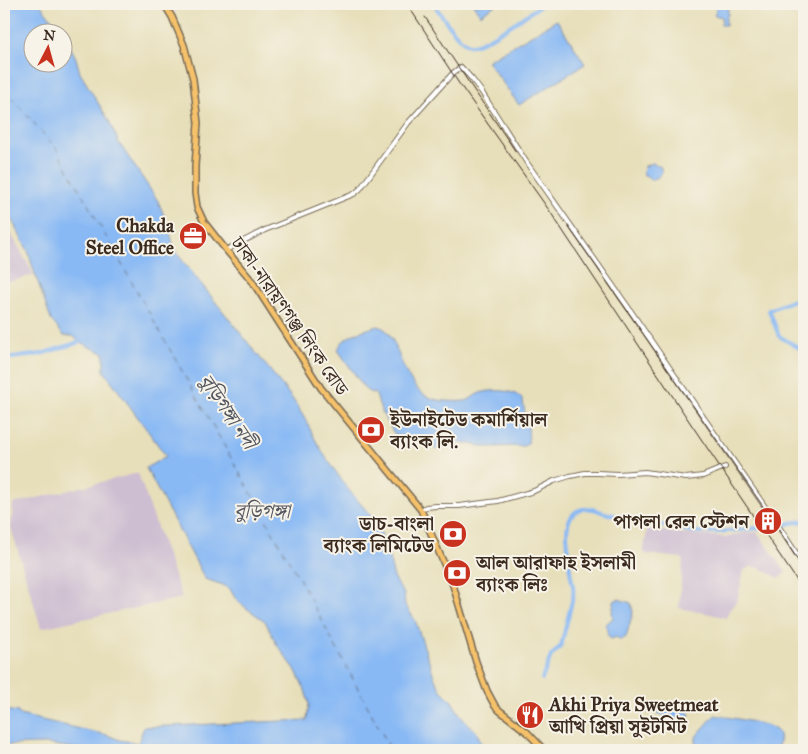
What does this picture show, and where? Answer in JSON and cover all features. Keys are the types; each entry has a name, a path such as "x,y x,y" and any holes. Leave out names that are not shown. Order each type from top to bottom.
{"highway":[{"name":"ঢাকা-নারায়ণগঞ্জ লিংক রোড","path":"164,4 184,45 193,79 198,123 195,193 197,207 204,222 252,281 321,388 420,510 453,585 487,691 495,706 527,732 544,750"}],"street":[{"path":"226,250 265,230 354,194 360,189 385,152 408,123 453,73 461,67 472,79 527,163 802,562"},
{"path":"420,510 426,507 459,506 498,501 534,491 554,480 585,473 618,474 645,472 686,478 703,476 725,467"}],"shaded area":[{"path":"164,4 186,4 172,14"},
{"path":"4,221 34,275 4,283"},
{"path":"138,473 182,598 41,628 11,528 13,504"},
{"path":"648,529 728,537 742,533 757,532 786,572 779,578 760,568 751,567 744,570 737,601 730,609 726,618 679,608 683,559 646,554 644,549"}],"water":[{"name":"বুড়িগঙ্গা","path":"4,4 40,4 54,22 22,22 22,72 72,72 72,50 80,73 109,121 119,143 158,201 168,225 175,251 292,398 327,459 379,528 395,581 404,594 405,605 415,620 435,679 463,719 476,731 485,750 85,750 47,744 4,745 4,710 138,743 144,727 307,720 309,704 295,669 277,645 265,621 235,598 230,589 205,579 146,468 166,456 104,371 104,353 84,344 73,336 64,336 51,320 28,251 4,205"},
{"path":"473,4 497,4 480,15"},
{"path":"715,4 730,4 726,25 721,24 722,17 714,15 716,11"},
{"path":"557,20 585,64 519,105 487,61"},
{"path":"653,163 660,166 662,172 657,178 650,180 643,172 645,166"},
{"path":"378,326 391,337 412,383 421,393 433,399 466,401 480,393 491,391 510,392 520,397 523,401 529,435 528,443 524,446 485,447 461,442 435,449 422,440 395,435 382,413 376,395 365,389 338,350 349,336"},
{"path":"618,599 631,603 633,612 626,637 621,640 616,637 611,639 607,634 608,629 605,625 613,618 614,601"},
{"path":"657,708 687,711 690,714 688,718 677,719 658,714"},
{"path":"715,715 773,728 779,736 777,750 696,750 696,737"}],"waterway":[{"path":"434,4 460,39 469,45 484,41 543,4"},
{"path":"804,296 769,310 779,336 804,351"},
{"path":"4,359 41,354 83,341"},
{"path":"542,679 551,656 561,646 573,597 574,590 567,533 569,520 577,511 584,509 598,510 604,513 695,532 759,528"},
{"path":"785,525 804,521"}],"ferry route":[{"path":"4,89 56,148 299,578 391,750"}],"railway":[{"path":"407,4 458,82 549,210 804,591"},
{"path":"425,17 516,152"},
{"path":"568,226 774,522 804,570"}],"place":[{"name":"Chakda Steel Office","path":"193,236"},
{"name":"ইউনাইটেড কমার্শিয়াল ব্যাংক লি.","path":"371,430"},
{"name":"পাগলা রেল স্টেশন","path":"768,521"},
{"name":"ডাচ-বাংলা ব্যাংক লিমিটেড","path":"453,534"},
{"name":"আল আরাফাহ ইসলামী ব্যাংক লিঃ","path":"457,573"},
{"name":"Akhi Priya Sweetmeat আখি প্রিয়া সুইটমিট","path":"530,715"}],"water label":[{"name":"বুড়িগঙ্গা নদী","path":"228,411"}]}
